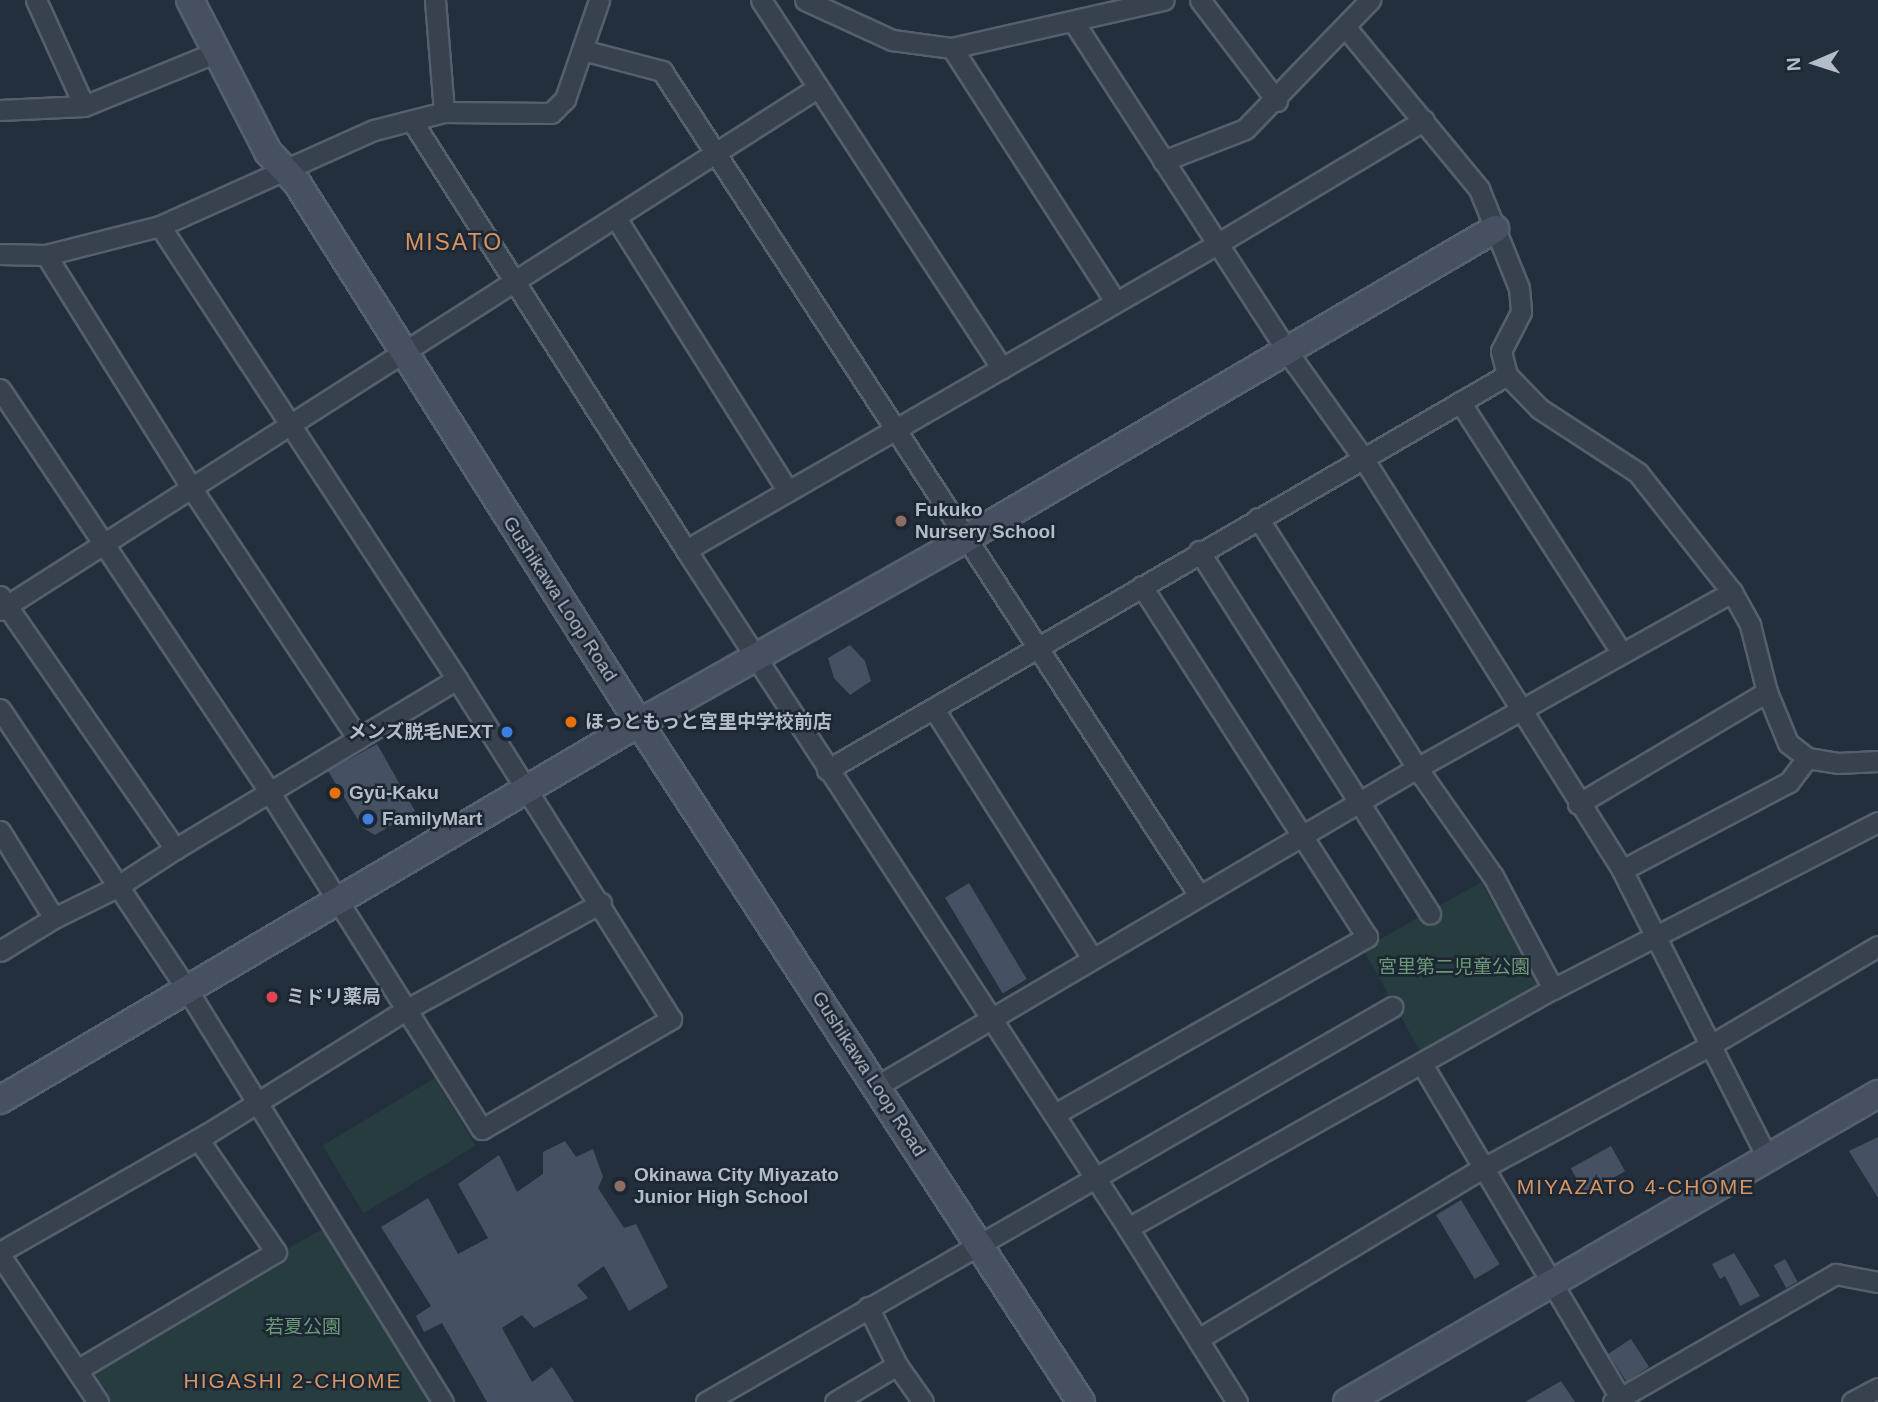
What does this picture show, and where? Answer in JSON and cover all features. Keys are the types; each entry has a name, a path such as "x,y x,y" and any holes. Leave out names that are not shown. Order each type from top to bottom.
{"street":[{"path":"36,0 84,106"},
{"name":"Gushikawa Loop Road","path":"190,0 243,109 283,170 297,183 639,723 1079,1401"},
{"path":"435,0 444,113"},
{"path":"761,0 1002,368"},
{"path":"806,0 892,40 952,48 1164,0"},
{"path":"1200,0 1277,101"},
{"path":"1163,161 1245,129 1277,101 1370,0"},
{"path":"0,254 46,255 160,226 374,130 444,113 551,113 565,99 583,50 592,6"},
{"path":"1073,21 1217,244 1363,458 1519,711 1622,870 1768,1159"},
{"path":"1346,28 1479,189 1519,288 1521,312 1502,351 1507,375 1540,409 1638,472 1732,592 1749,625 1767,692 1788,743 1807,758 1838,763 1878,761"},
{"path":"952,48 1115,301"},
{"path":"583,50 662,71 895,431 1039,644 1199,895"},
{"path":"0,110 84,106 214,52"},
{"path":"175,849 2,604 101,546 405,355 817,88"},
{"path":"686,550 1217,244 1424,120"},
{"path":"412,121 513,284 754,659 1055,1115 1237,1402"},
{"path":"616,218 788,491"},
{"path":"0,389 101,546 270,793 409,1008 482,1129 671,1019 601,903 457,679 289,428 160,226"},
{"path":"0,1100 639,723 967,538 1495,229"},
{"path":"46,255 192,489 358,739"},
{"path":"827,770 1199,551 1507,375"},
{"path":"1460,402 1621,652"},
{"path":"1258,518 1417,768 1493,876 1553,989"},
{"path":"1199,551 1430,914"},
{"path":"1055,1115 1367,937 1143,586"},
{"path":"877,1086 1199,895 1208,895 1417,768 1732,592"},
{"path":"0,951 54,918 115,888 457,679"},
{"path":"1578,804 1767,692"},
{"path":"0,709 115,888 188,991 443,1402"},
{"path":"934,709 1092,958"},
{"path":"1622,870 1789,782 1807,758"},
{"path":"1128,1228 1553,989 1878,822"},
{"path":"0,831 54,918"},
{"path":"98,1402 0,1254 198,1139 409,1008 601,903"},
{"path":"1198,1339 1483,1168 1709,1046 1878,946"},
{"path":"706,1402 976,1243 1392,1007"},
{"path":"1422,1064 1619,1401 1836,1274 1878,1282"},
{"path":"1347,1402 1878,1094"},
{"path":"77,1370 276,1252 198,1139"},
{"path":"868,1307 897,1364 923,1402"},
{"path":"835,1402 897,1364"},
{"path":"1852,1402 1878,1388"}],"green space":[{"name":"宮里第二児童公園","path":"1481,882 1538,983 1534,991 1421,1053 1363,949"},
{"path":"435,1078 476,1146 363,1213 323,1145"},
{"name":"若夏公園","path":"332,1223 443,1402 98,1402 77,1370"}],"building":[{"path":"850,645 865,661 871,681 850,695 834,678 828,658"},
{"path":"377,744 415,811 375,835 363,828 328,771"},
{"path":"969,883 1027,979 1003,993 945,897"},
{"path":"1878,1137 1878,1198 1849,1151"},
{"path":"565,1141 576,1157 593,1149 603,1177 598,1188 624,1228 636,1224 668,1287 629,1311 604,1266 577,1285 588,1298 534,1328 522,1315 502,1328 532,1382 552,1367 574,1402 487,1402 442,1323 424,1332 416,1316 431,1306 381,1227 428,1198 458,1254 488,1238 458,1184 499,1155 517,1192 543,1174 543,1152"},
{"path":"1611,1146 1625,1171 1585,1194 1571,1168"},
{"path":"1461,1200 1500,1264 1475,1279 1436,1215"},
{"path":"1734,1253 1760,1296 1740,1306 1725,1276 1720,1279 1712,1264"},
{"path":"1785,1259 1798,1282 1786,1288 1774,1265"},
{"path":"1631,1339 1649,1367 1626,1381 1608,1354"},
{"path":"1561,1381 1575,1402 1525,1402"}],"place":[{"name":"Fukuko Nursery School","path":"901,521"},
{"name":"ほっともっと宮里中学校前店","path":"571,722"},
{"name":"メンズ脱毛NEXT","path":"507,732"},
{"name":"Gyū-Kaku","path":"335,793"},
{"name":"FamilyMart","path":"368,819"},
{"name":"ミドリ薬局","path":"272,997"},
{"name":"Okinawa City Miyazato Junior High School","path":"620,1186"}],"district":[{"name":"MISATO","path":"454,242"},
{"name":"MIYAZATO 4-CHOME","path":"1636,1187"},
{"name":"HIGASHI 2-CHOME","path":"293,1381"}]}
